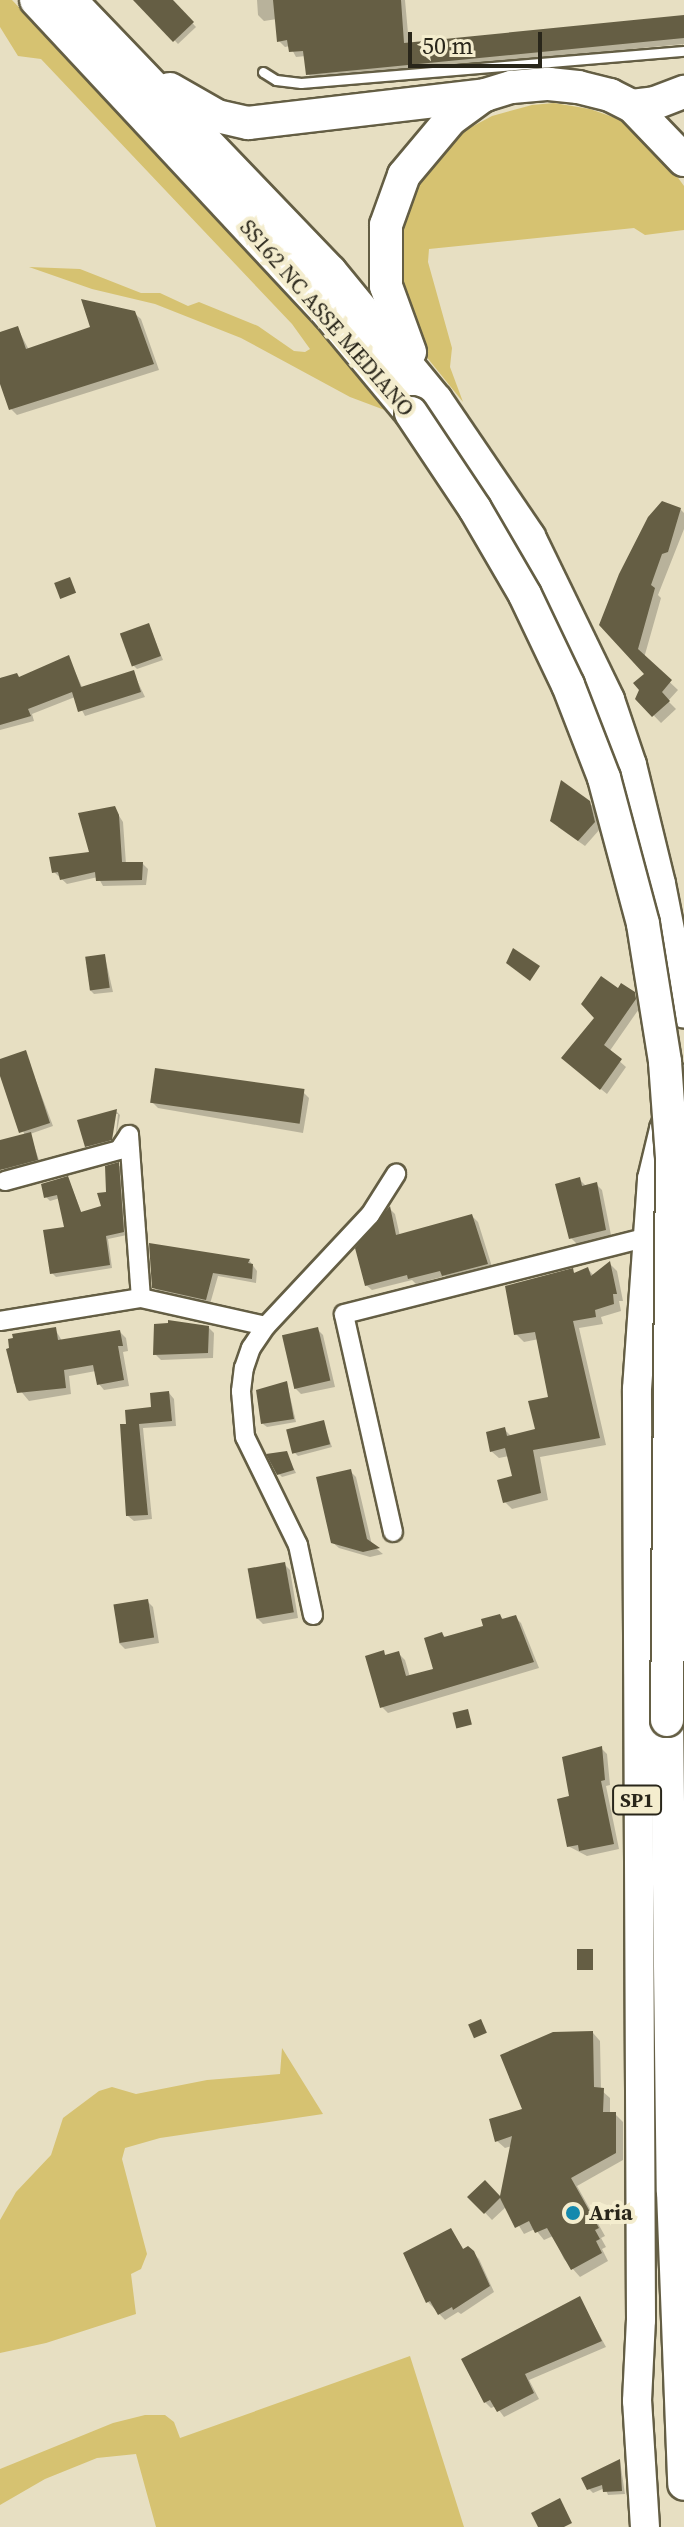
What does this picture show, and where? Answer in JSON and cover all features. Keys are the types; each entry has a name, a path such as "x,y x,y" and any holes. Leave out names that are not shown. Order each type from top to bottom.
{"highway":[{"name":"SS162 NC ASSE MEDIANO","path":"36,0 328,313 424,406 475,509 525,595 568,685 604,778 643,924 665,1062 672,1158 667,1720 673,2191 684,2484"},
{"name":"SS162 NC ASSE MEDIANO","path":"70,0 330,271 424,406 529,537 608,700 630,765 659,884 684,1012"},
{"path":"107,40 183,98 217,116 248,123 301,119 549,84 610,95 632,106 684,160"},
{"path":"632,106 684,92"},
{"path":"424,406 386,286 386,225 404,175 451,119 485,95"}],"main road":[{"name":"SP1","path":"645,2527 637,2401 641,2320 636,1756 640,1581 637,1389 652,1179 664,1129 684,1079"}],"street":[{"path":"5,1181 119,1150 129,1135 141,1298"},
{"path":"313,1615 298,1545 245,1437 242,1421 244,1368 251,1348 266,1326 370,1215 396,1174"},
{"path":"393,1532 344,1314 648,1237"},
{"path":"0,1321 141,1298 266,1326"}],"lane":[{"path":"263,72 276,80 301,83 684,51"}],"shaded area":[{"path":"0,0 12,0 335,340 390,412 350,397 241,338 155,304 92,289 29,267 80,269 141,293 160,293 188,306 199,302 258,326 294,351 310,349 292,324 41,59 18,56 0,27"},
{"path":"554,103 590,109 624,121 652,142 684,186 684,230 645,235 634,228 429,249 428,262 452,348 450,367 463,402 421,350 398,274 401,227 425,173 464,131 492,116 532,105"},
{"path":"282,2048 323,2114 160,2138 125,2148 122,2159 147,2254 141,2269 131,2274 136,2314 46,2343 0,2353 0,2220 16,2192 51,2155 63,2118 99,2091 112,2087 136,2094 207,2080 280,2074"},
{"path":"410,2356 464,2527 156,2527 136,2454 97,2458 45,2479 0,2505 0,2469 113,2423 145,2415 165,2415 174,2422 180,2438"}],"building":[{"path":"133,0 173,0 194,22 173,42"},
{"path":"273,0 401,0 404,43 684,15 684,38 306,75 303,51 289,52 287,40 277,42"},
{"path":"81,299 135,311 154,364 9,410 0,384 0,332 18,326 26,349 90,327"},
{"path":"662,501 681,508 668,552 662,554 651,585 655,588 638,649 672,680 662,692 670,701 652,717 635,699 639,690 633,683 644,674 599,625 619,574 648,517"},
{"path":"70,577 76,593 60,599 54,583"},
{"path":"149,623 161,656 132,666 120,634"},
{"path":"69,655 81,687 134,670 141,692 78,712 72,692 28,709 31,716 0,725 0,678 17,673 19,677"},
{"path":"561,780 590,801 595,822 578,841 550,821"},
{"path":"115,806 119,815 122,862 143,862 142,880 96,881 95,872 60,880 58,872 52,873 49,857 89,852 78,813"},
{"path":"513,948 540,966 530,981 506,963"},
{"path":"105,954 110,988 90,990 85,957"},
{"path":"601,976 618,988 621,983 635,992 636,999 604,1045 622,1059 600,1090 561,1058 594,1018 581,1004"},
{"path":"26,1050 50,1123 19,1133 0,1076 0,1059"},
{"path":"155,1068 305,1089 300,1124 150,1103"},
{"path":"117,1109 112,1140 85,1147 77,1120"},
{"path":"31,1132 38,1160 0,1170 0,1140"},
{"path":"119,1162 124,1232 106,1236 110,1265 50,1274 43,1230 64,1227 57,1195 44,1198 41,1184 68,1176 81,1212 101,1206 97,1193 106,1192 105,1166"},
{"path":"580,1177 582,1186 597,1182 606,1230 569,1239 555,1184"},
{"path":"390,1206 396,1235 472,1214 488,1264 442,1276 440,1271 408,1279 407,1275 365,1286 355,1248"},
{"path":"149,1243 250,1259 248,1263 253,1264 252,1279 213,1273 206,1300 152,1288"},
{"path":"610,1261 617,1294 613,1294 614,1304 595,1310 596,1317 573,1321 600,1438 533,1450 541,1493 503,1503 497,1480 512,1476 505,1448 490,1452 486,1432 505,1427 507,1436 535,1429 528,1401 548,1397 535,1332 514,1335 505,1286 573,1268 574,1273 588,1267 591,1276"},
{"path":"168,1320 209,1326 208,1353 153,1355 154,1324 168,1323"},
{"path":"56,1327 58,1340 120,1330 123,1346 118,1346 124,1380 97,1385 93,1365 64,1370 66,1388 17,1393 6,1349 9,1348 8,1339 13,1338 12,1334"},
{"path":"318,1327 330,1381 294,1389 282,1335"},
{"path":"287,1381 294,1419 261,1424 256,1390"},
{"path":"169,1391 172,1421 139,1424 148,1515 126,1516 120,1424 126,1424 125,1410 151,1407 150,1393"},
{"path":"324,1420 330,1444 292,1454 286,1429"},
{"path":"287,1451 294,1470 277,1475 266,1454"},
{"path":"351,1469 367,1539 380,1548 363,1552 331,1543 316,1477"},
{"path":"285,1562 294,1612 256,1619 248,1569"},
{"path":"148,1599 154,1638 120,1643 113,1604"},
{"path":"500,1614 502,1619 516,1615 534,1662 380,1708 365,1656 384,1650 385,1655 399,1651 406,1676 433,1669 424,1638 442,1632 444,1637 483,1626 481,1619"},
{"path":"468,1709 472,1725 456,1728 452,1713"},
{"path":"602,1746 605,1780 601,1781 614,1844 579,1851 578,1845 567,1847 557,1799 569,1796 562,1757"},
{"path":"577,1949 593,1949 593,1970 577,1970"},
{"path":"481,2019 487,2033 474,2038 468,2024"},
{"path":"593,2031 594,2087 604,2088 603,2112 616,2112 616,2153 571,2178 599,2228 595,2230 600,2239 596,2241 602,2253 571,2270 547,2228 535,2233 529,2221 515,2228 500,2198 484,2214 467,2197 485,2180 500,2196 512,2136 495,2142 489,2119 522,2109 500,2055 553,2032"},
{"path":"451,2228 463,2249 468,2246 474,2251 490,2286 453,2310 452,2307 438,2315 430,2301 426,2303 403,2253"},
{"path":"580,2296 602,2341 525,2374 534,2393 497,2412 490,2400 484,2403 461,2359"},
{"path":"620,2459 622,2491 603,2492 602,2485 587,2490 581,2478"},
{"path":"560,2498 572,2523 564,2527 538,2527 531,2513"}],"place":[{"name":"Aria","path":"573,2213"}]}
